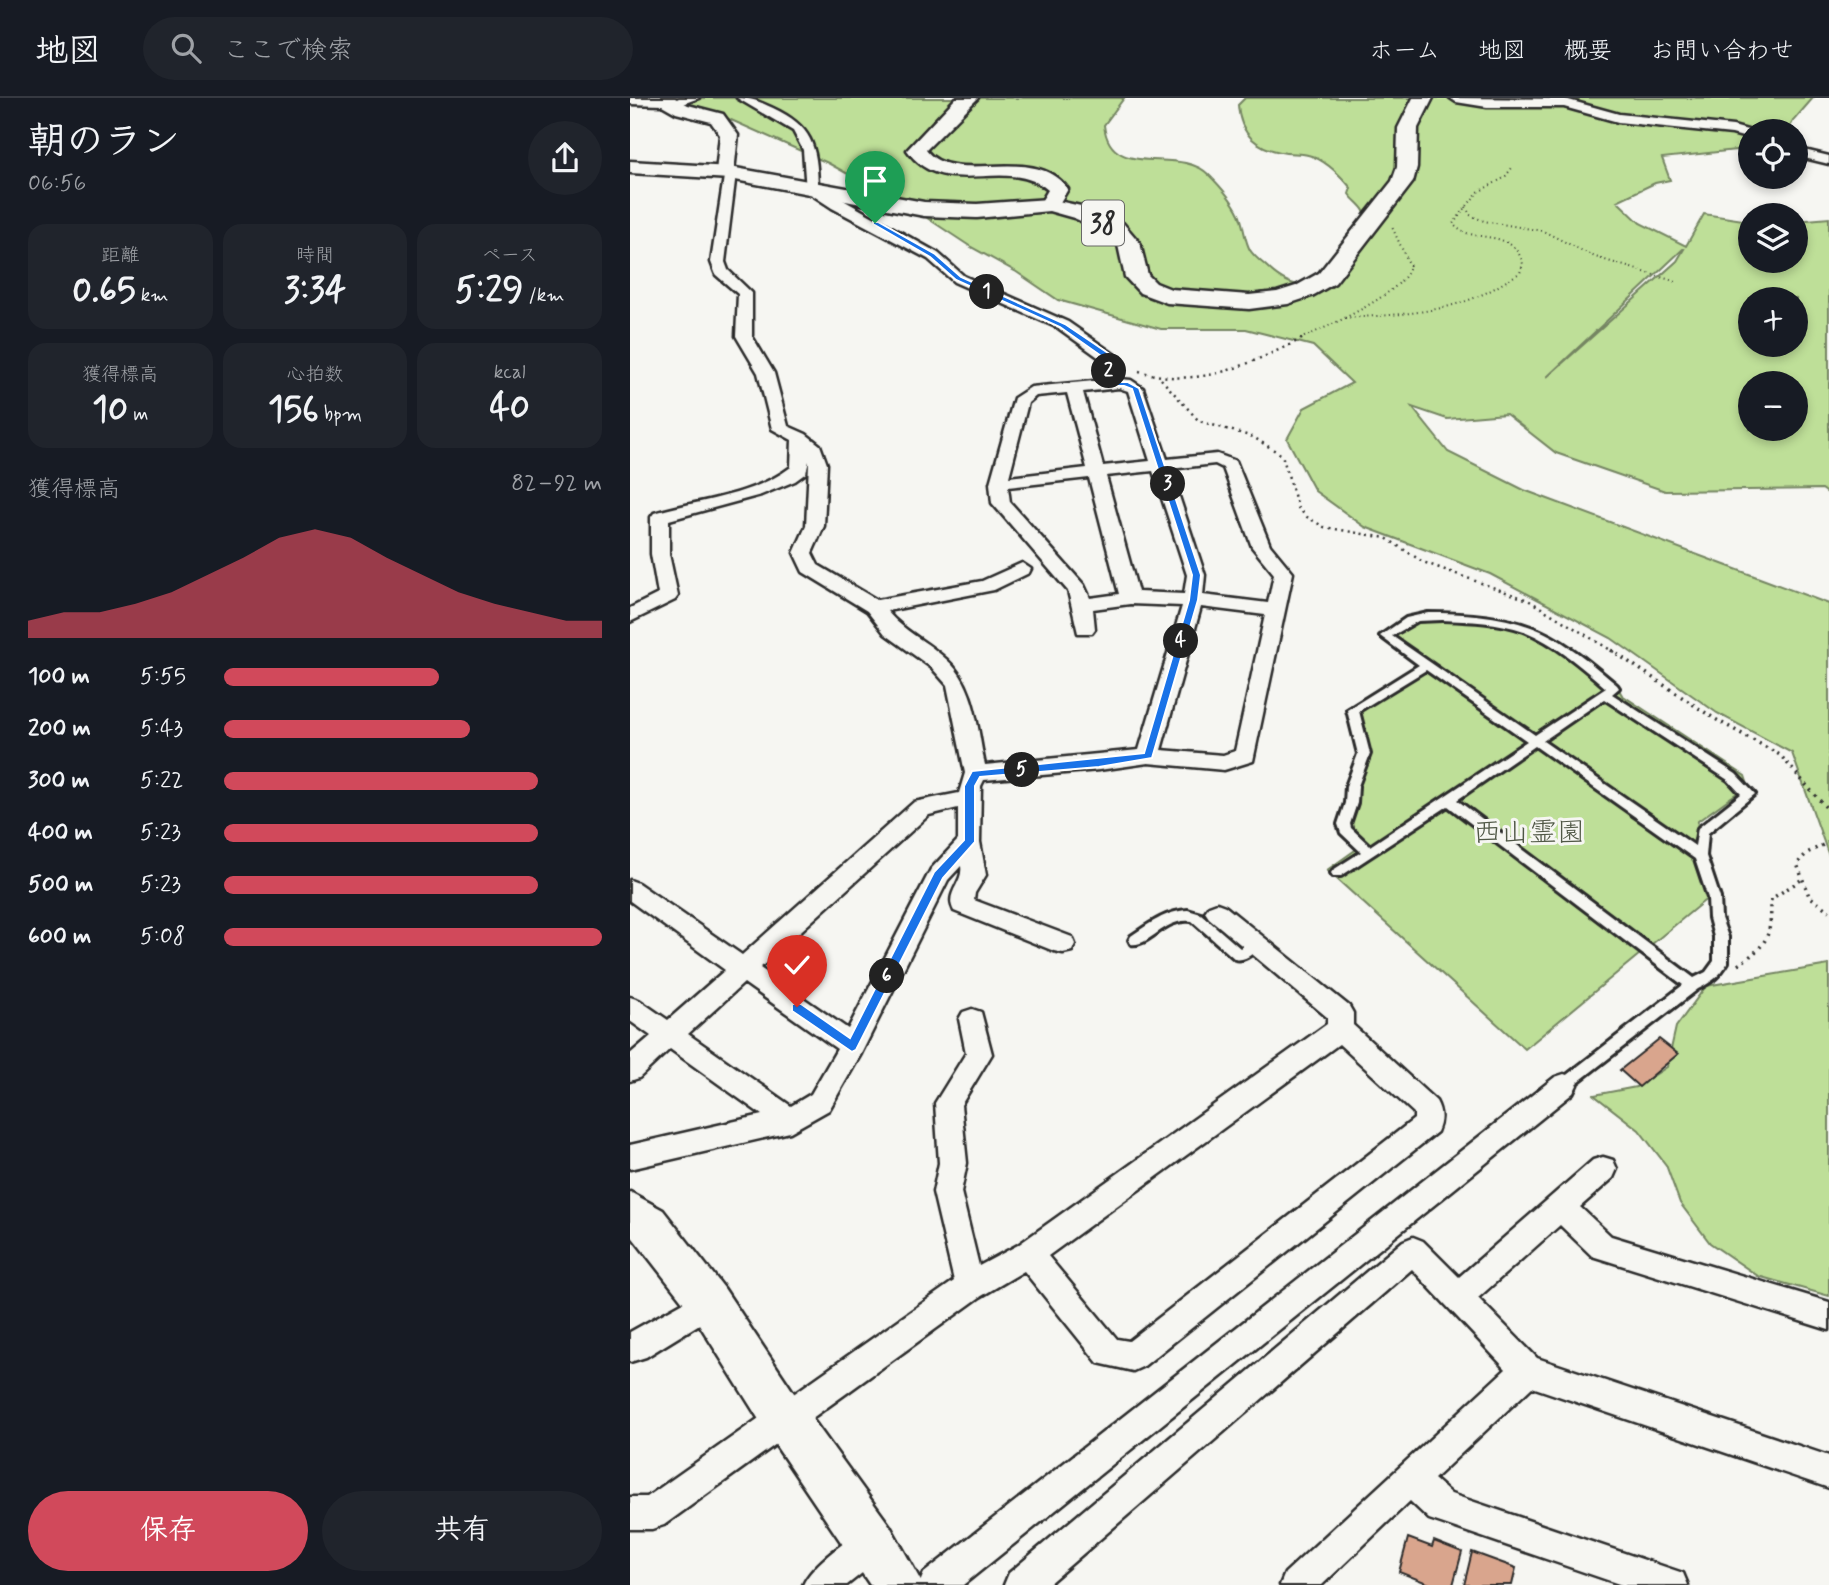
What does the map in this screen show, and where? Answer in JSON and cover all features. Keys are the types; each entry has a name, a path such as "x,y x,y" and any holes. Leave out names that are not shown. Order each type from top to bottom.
{"main road":[{"name":"38","path":"630,167 727,173 938,210 977,211 1048,205 1082,213 1115,228 1129,243 1137,277 1148,288 1167,296 1249,302 1280,299 1304,291 1327,278 1402,182 1407,167 1408,128 1423,98"}],"street":[{"path":"630,99 674,103 693,98"},
{"path":"743,98 794,122 810,149 813,161 811,188 837,205 933,256 959,279 1063,325 1108,357 1112,385"},
{"path":"969,98 960,103 916,150 920,159 934,167 1038,174 1051,180 1058,189 1048,205"},
{"path":"1456,98 1487,103 1564,103 1618,118 1738,131"},
{"path":"674,103 717,118 729,135 718,262 721,272 745,293 744,336 766,373 780,429 800,438 814,449 818,464 815,526 803,553 810,568 874,607 892,630 939,663 957,683 976,774 970,786 969,842 974,875 963,892 962,905 1040,923 1063,944"},
{"path":"1808,155 1829,160"},
{"path":"1085,629 1083,605 1077,589 1001,503 999,483 1020,401 1031,392 1125,383 1135,388 1196,575 1194,600 1148,756"},
{"path":"1074,388 1130,598"},
{"path":"630,616 668,596 660,554 660,517 689,507 776,486 791,478 800,470 800,438"},
{"path":"976,774 1148,756 1224,763 1245,756 1284,573 1261,547 1230,465 1217,460 999,483"},
{"path":"874,607 987,586 1022,569"},
{"path":"1083,605 1130,598 1194,600 1275,610"},
{"path":"630,1070 922,808 971,798"},
{"path":"630,1157 790,1120 820,1102 852,1046 939,875 969,842"},
{"path":"630,888 852,1046"},
{"path":"1028,1254 1109,1353 1133,1356 1427,1124 1427,1109 1340,1029 1340,1013 1217,912"},
{"path":"630,1007 790,1120"},
{"path":"970,1287 947,1192 953,1163 948,1103 979,1054 972,1019"},
{"path":"630,1513 652,1513 970,1287 1028,1254 1340,1029"},
{"path":"936,1585 1564,1085"},
{"path":"1458,1297 1603,1169"},
{"path":"1560,1207 1602,1247 1829,1316"},
{"path":"630,1211 648,1223 709,1302 784,1418 873,1543 898,1585"},
{"path":"1021,1585 1413,1250 1527,1370 1829,1472"},
{"path":"630,1347 635,1347 709,1302"},
{"path":"1297,1585 1527,1370"},
{"path":"1409,1479 1441,1507 1671,1585"},
{"path":"820,1585 873,1543"}],"lane":[{"path":"1337,873 1535,743 1613,688 1533,630 1466,618 1416,618 1385,636 1535,743 1700,856"},
{"path":"1370,852 1345,830 1344,824 1351,803 1352,786 1364,754 1353,710 1427,666"},
{"path":"1564,1085 1693,985 1711,976 1721,962 1721,937 1715,918 1714,898 1700,856 1702,831 1749,794 1732,777 1604,694"},
{"path":"1449,800 1693,985"},
{"path":"1136,940 1169,918 1188,914 1196,917 1240,955 1255,943"}],"path":[{"path":"1343,318 1396,314 1459,301 1480,295 1520,273 1523,264 1517,249 1508,243 1458,230 1453,224 1478,192 1504,178 1513,168"},
{"path":"1466,207 1470,215 1484,221 1543,231 1595,257 1677,282"},
{"path":"1161,379 1199,421 1253,437 1282,455 1297,508 1307,517 1324,527 1386,538 1423,562 1528,600 1549,611 1667,685 1714,719 1780,755 1829,811"},
{"path":"1829,842 1807,853 1797,864 1809,896 1829,911"},
{"path":"1711,976 1722,976 1763,948 1771,934 1771,898 1801,880"}],"green space":[{"path":"666,98 1124,98 1104,125 1109,142 1119,152 1132,158 1180,162 1196,166 1209,175 1226,193 1236,209 1253,254 1283,279 1307,285 1338,279 1362,236 1366,218 1364,211 1349,194 1351,188 1320,160 1305,154 1276,151 1252,139 1239,116 1238,105 1245,98 1813,98 1795,119 1738,119 1738,150 1662,158 1670,180 1655,183 1617,201 1640,223 1686,246 1704,214 1738,219 1738,273 1808,273 1808,220 1829,218 1829,494 1822,489 1665,491 1556,453 1506,414 1447,419 1412,407 1448,452 1524,490 1829,604 1829,856 1792,753 1717,713 1611,638 1490,574 1365,527 1315,491 1287,439 1304,408 1352,383 1313,346 1246,329 1161,329 1058,300 921,214 828,163 704,108","holes":["1684,249 1677,261 1547,377"]},
{"name":"西山霊園","path":"1460,614 1533,626 1615,683 1622,695 1745,776 1748,785 1698,821 1694,848 1709,897 1525,1049 1327,870 1358,848 1339,832 1359,754 1346,709 1422,666 1379,635 1418,615"},
{"path":"1829,965 1829,1296 1758,1276 1710,1243 1680,1203 1666,1165 1639,1130 1594,1095 1636,1087 1667,1067 1676,1027 1706,986"}],"building":[{"path":"1659,1039 1678,1054 1639,1087 1620,1070"},
{"path":"1408,1538 1432,1547 1434,1541 1462,1552 1453,1585 1432,1585 1399,1572"},
{"path":"1472,1552 1516,1568 1512,1585 1464,1585"}],"route":[{"path":"797,1007 852,1046 939,875 969,842 970,786 976,774 1148,756 1194,600 1196,575 1135,388 1125,383 1112,385 1108,357 1063,325 959,279 933,256 875,223"}]}
